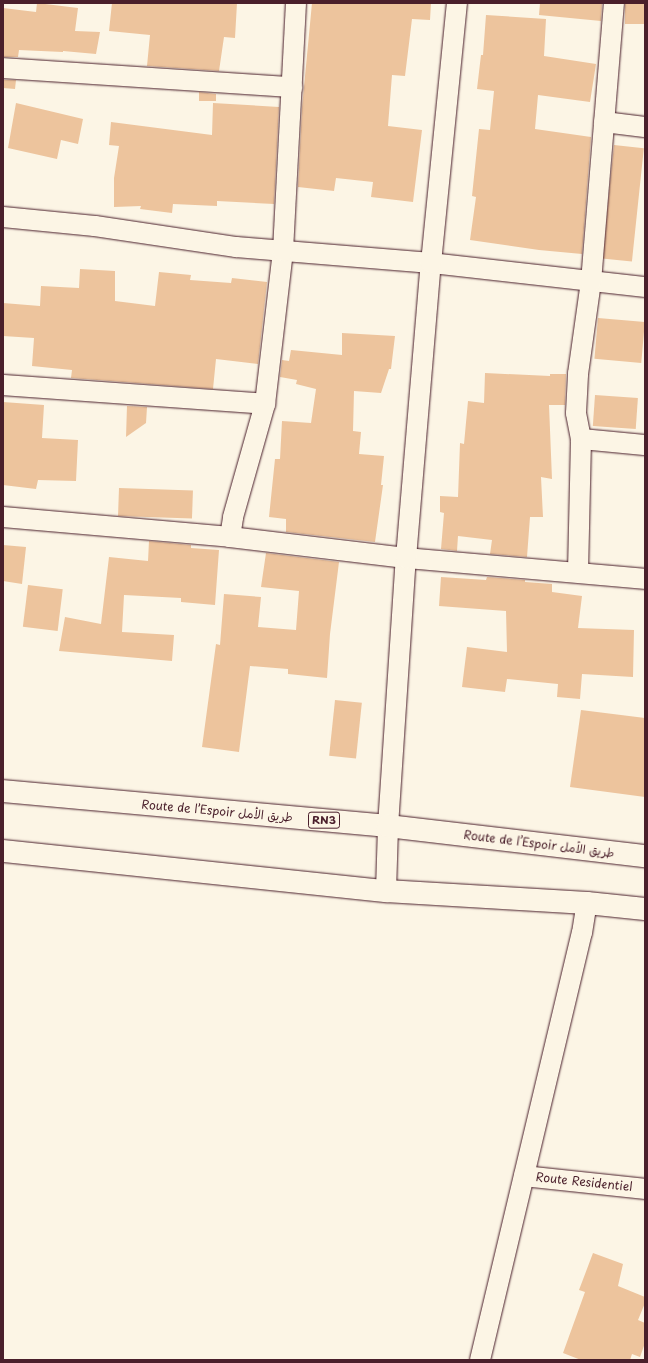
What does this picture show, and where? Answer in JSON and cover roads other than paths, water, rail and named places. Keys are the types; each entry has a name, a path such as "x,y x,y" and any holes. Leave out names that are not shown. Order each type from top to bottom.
{"highway":[{"name":"Route de l’Espoir طريق الأمل","path":"3,791 388,826 645,856"},
{"path":"3,851 386,891 587,903 645,909"}],"street":[{"path":"230,537 233,517 265,404 283,250 296,3"},
{"path":"386,891 388,826 406,558 431,262 457,3"},
{"path":"578,572 580,439 576,413 578,374 591,282 614,3"},
{"path":"3,68 292,87"},
{"path":"604,122 645,127"},
{"path":"3,217 95,226 236,247 431,262 591,282 645,287"},
{"path":"3,385 265,404"},
{"path":"580,439 645,445"},
{"path":"3,517 230,537 406,558 645,579"},
{"path":"480,1360 582,933 587,903"},
{"name":"Route Residentiel","path":"524,1176 645,1189"}]}
